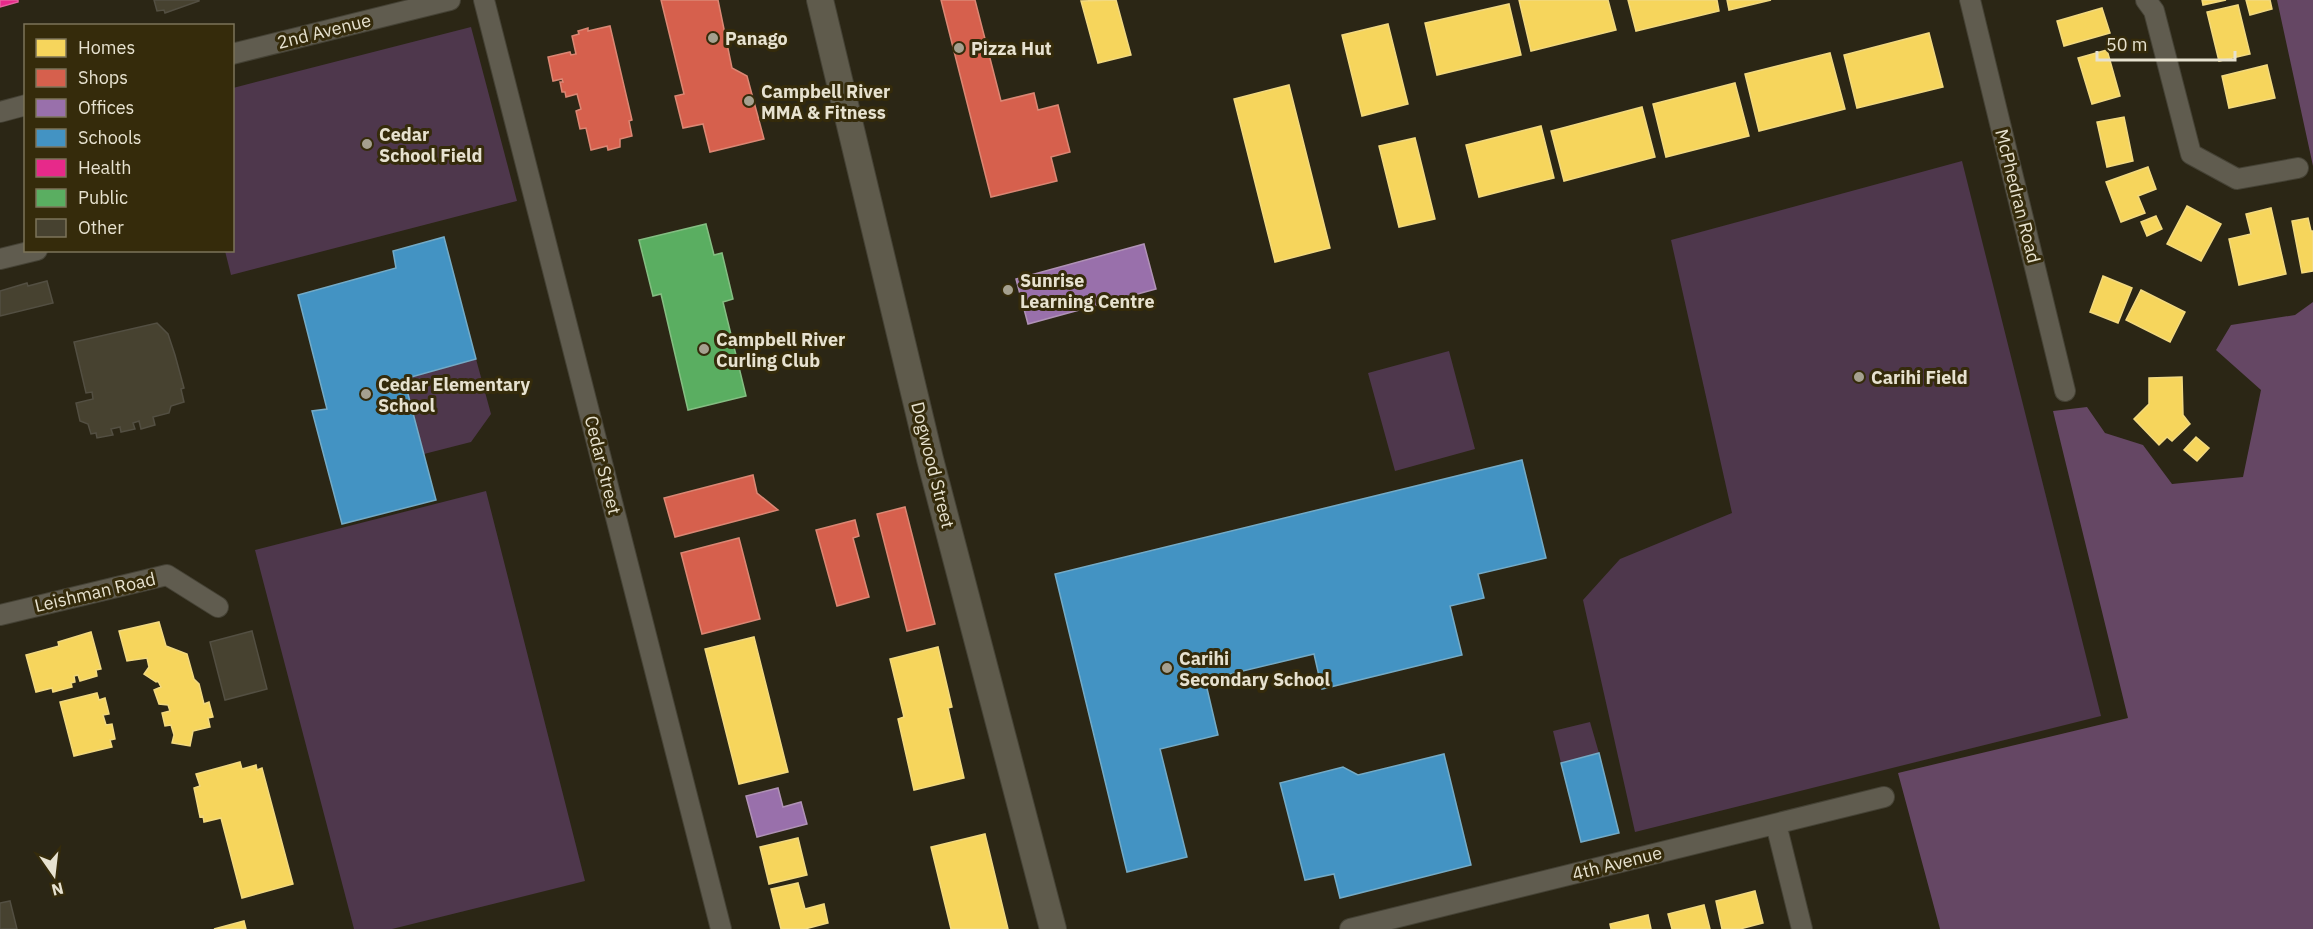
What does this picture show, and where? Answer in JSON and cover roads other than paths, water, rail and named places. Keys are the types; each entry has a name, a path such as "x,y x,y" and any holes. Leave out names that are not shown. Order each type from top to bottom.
{"main road":[{"name":"Dogwood Street","path":"820,0 930,459 1053,929"}],"street":[{"name":"2nd Avenue","path":"234,54 450,0"},
{"name":"Cedar Street","path":"484,0 721,929"},
{"name":"McPhedran Road","path":"1970,0 2065,391"},
{"path":"2146,0 2154,10 2191,154 2237,179 2298,168"},
{"path":"0,111 24,105"},
{"path":"0,260 30,252"},
{"name":"Leishman Road","path":"0,615 167,575 218,607"},
{"name":"4th Avenue","path":"1350,929 1884,797"},
{"path":"1776,824 1802,929"}],"place":[{"name":"Panago","path":"713,38"},
{"name":"Pizza Hut","path":"959,48"},
{"name":"Campbell River MMA & Fitness","path":"749,101"},
{"name":"Cedar School Field","path":"367,144"},
{"name":"Sunrise Learning Centre","path":"1008,290"},
{"name":"Campbell River Curling Club","path":"704,349"},
{"name":"Carihi Field","path":"1859,377"},
{"name":"Cedar Elementary School","path":"366,394"},
{"name":"Carihi Secondary School","path":"1167,668"}]}
